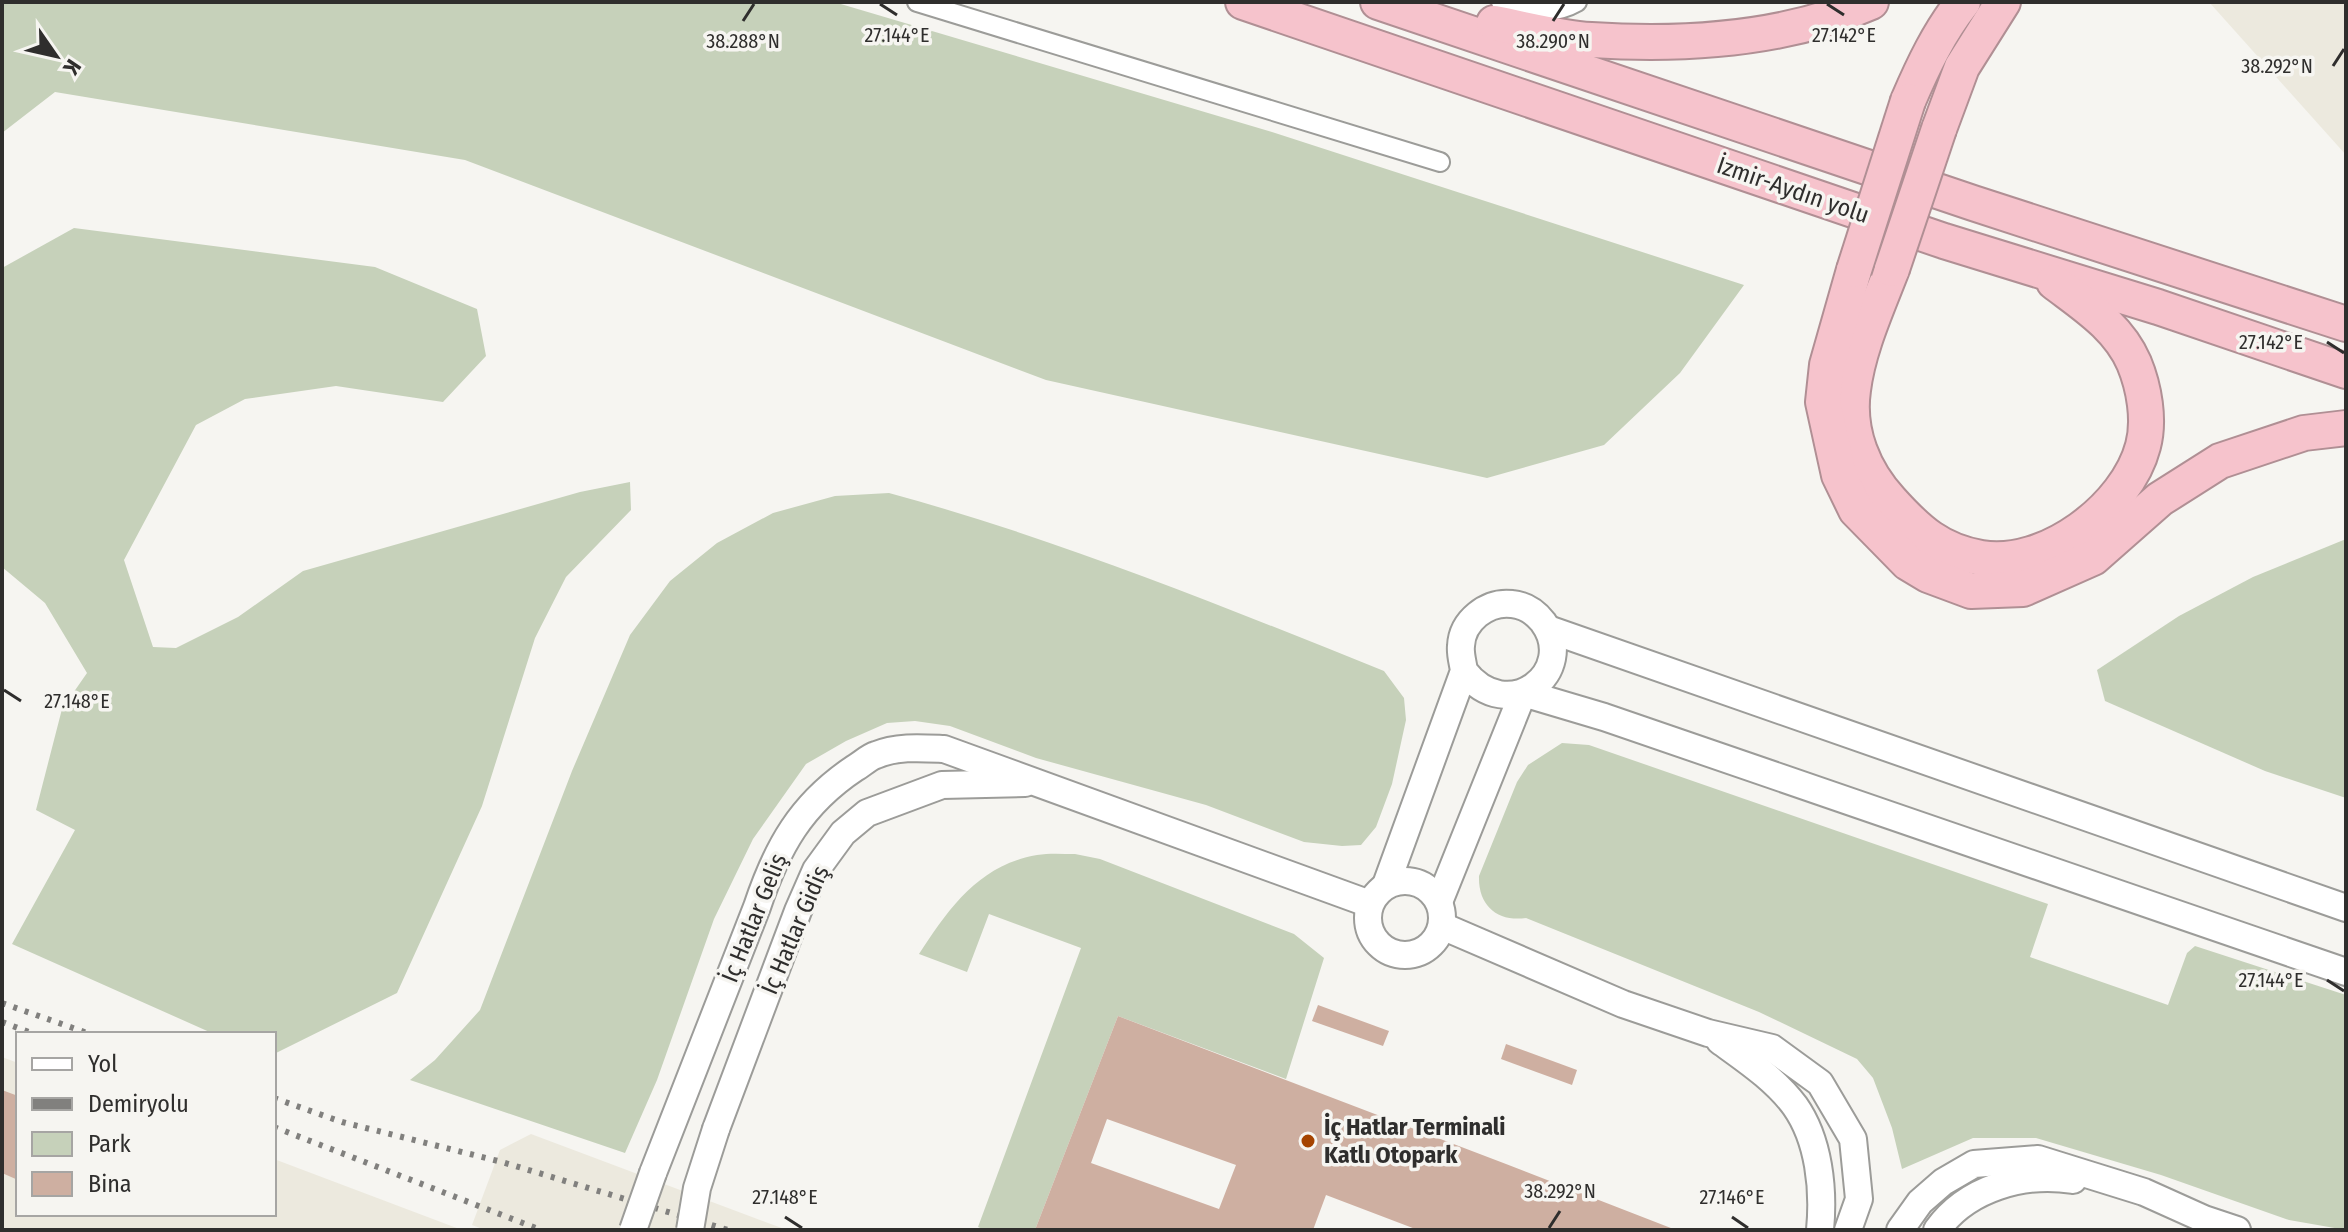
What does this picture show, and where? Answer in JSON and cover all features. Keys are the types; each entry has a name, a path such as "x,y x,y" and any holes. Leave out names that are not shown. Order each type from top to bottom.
{"highway":[{"name":"İzmir-Aydın yolu","path":"1243,2 1944,241 2034,267 2346,371"},
{"path":"1380,3 1589,40 1686,42 1813,23 1871,2"},
{"path":"1963,2 1948,20 1925,60 1908,101 1827,365 1823,402 1839,475 1856,510 1908,563 1928,575 1971,591 2023,589 2093,558 2160,499 2220,461 2304,433 2346,428"},
{"path":"2003,2 1962,67 1868,331 1852,391 1854,431 1863,462 1875,484 1921,534 1951,549 1982,559 2022,559 2066,538 2093,520 2115,500 2143,446 2147,412 2134,362 2110,325 2034,267"},
{"name":"İzmir-Aydın yolu","path":"1380,3 1973,203 2346,324"}],"street":[{"path":"917,2 1440,162"},
{"path":"1501,2 1536,12 1554,11 1577,2"},
{"path":"1464,671 1479,687 1493,694 1508,696 1523,693 1536,685 1552,659 1548,629 1527,608 1497,604 1471,620 1464,633 1460,647 1464,671 1368,928 1383,949 1394,954 1418,954 1437,938 1441,914 1523,693"},
{"path":"1548,629 2346,908"},
{"path":"1523,693 1619,722 2346,972"},
{"name":"İç Hatlar Geliş","path":"633,1230 772,863 801,816 833,783 876,755 915,748 944,749 1378,895"},
{"name":"İç Hatlar Gidiş","path":"690,1230 697,1188 716,1129 798,911 816,870 843,833 867,813 942,785 1041,782"},
{"path":"1378,895 1410,881 1422,884 1432,892 1441,914 1623,1004 1708,1033 1772,1048 1820,1083 1853,1139 1859,1199 1848,1230"},
{"path":"1708,1033 1757,1068 1795,1106 1817,1153 1820,1230"},
{"path":"1900,1230 1920,1202 1943,1182 1974,1164 2038,1159 2144,1192 2237,1230"},
{"path":"1937,1230 1945,1219 1979,1193 2012,1182 2051,1177 2144,1192"}],"shaded area":[{"path":"2209,2 2346,2 2346,155"},
{"path":"2,1057 16,1062 16,1216 276,1216 276,1160 462,1230 2,1230"},
{"path":"531,1134 787,1230 485,1230 472,1225 500,1150"}],"green space":[{"path":"2,2 834,2 1272,132 1744,285 1680,373 1604,445 1487,478 1046,380 465,160 55,92 2,133"},
{"path":"74,228 375,267 477,309 486,356 443,402 336,386 245,399 196,425 124,560 153,647 176,648 238,617 303,571 580,492 630,482 631,510 566,577 535,638 482,806 397,993 276,1053 276,1032 210,1032 12,944 75,830 36,810 62,709 87,673 45,603 2,567 2,268"},
{"path":"889,493 1077,552 1384,671 1404,698 1406,720 1392,784 1376,827 1361,845 1304,842 1206,805 1036,758 950,726 915,721 887,723 846,741 806,764 753,839 714,919 657,1080 625,1153 410,1080 435,1060 480,1010 572,771 630,635 670,581 717,543 773,513 835,496"},
{"path":"2346,539 2346,798 2265,771 2105,701 2097,670 2179,616 2253,577"},
{"path":"1562,743 1589,745 2048,904 2030,957 2168,1005 2187,953 2195,946 2346,995 2346,1230 2289,1220 2161,1175 2036,1138 1973,1138 1902,1169 1892,1128 1873,1078 1857,1059 1759,1012 1526,918 1516,919 1499,914 1486,904 1479,876 1517,782 1528,765"},
{"path":"1042,854 1075,854 1100,859 1294,934 1324,958 1286,1079 1118,1016 1035,1230 985,1230 978,1227 1081,948 989,914 967,972 919,954 954,905 998,868"}],"building":[{"path":"1318,1005 1389,1031 1383,1046 1312,1021"},
{"name":"İç Hatlar Terminali Katlı Otopark","path":"1118,1016 1676,1230 1418,1230 1326,1195 1313,1230 1035,1230","holes":["1107,1119 1236,1165 1219,1209 1091,1163"]},
{"path":"1506,1044 1577,1070 1572,1085 1501,1059"},
{"path":"2,1090 16,1095 16,1179 2,1173"}],"railway":[{"path":"2,1003 84,1032"},
{"path":"2,1022 29,1032"},
{"path":"276,1099 342,1122 502,1162 728,1230"},
{"path":"276,1128 541,1230"}],"place":[{"name":"İç Hatlar Terminali Katlı Otopark","path":"1308,1141"}]}
